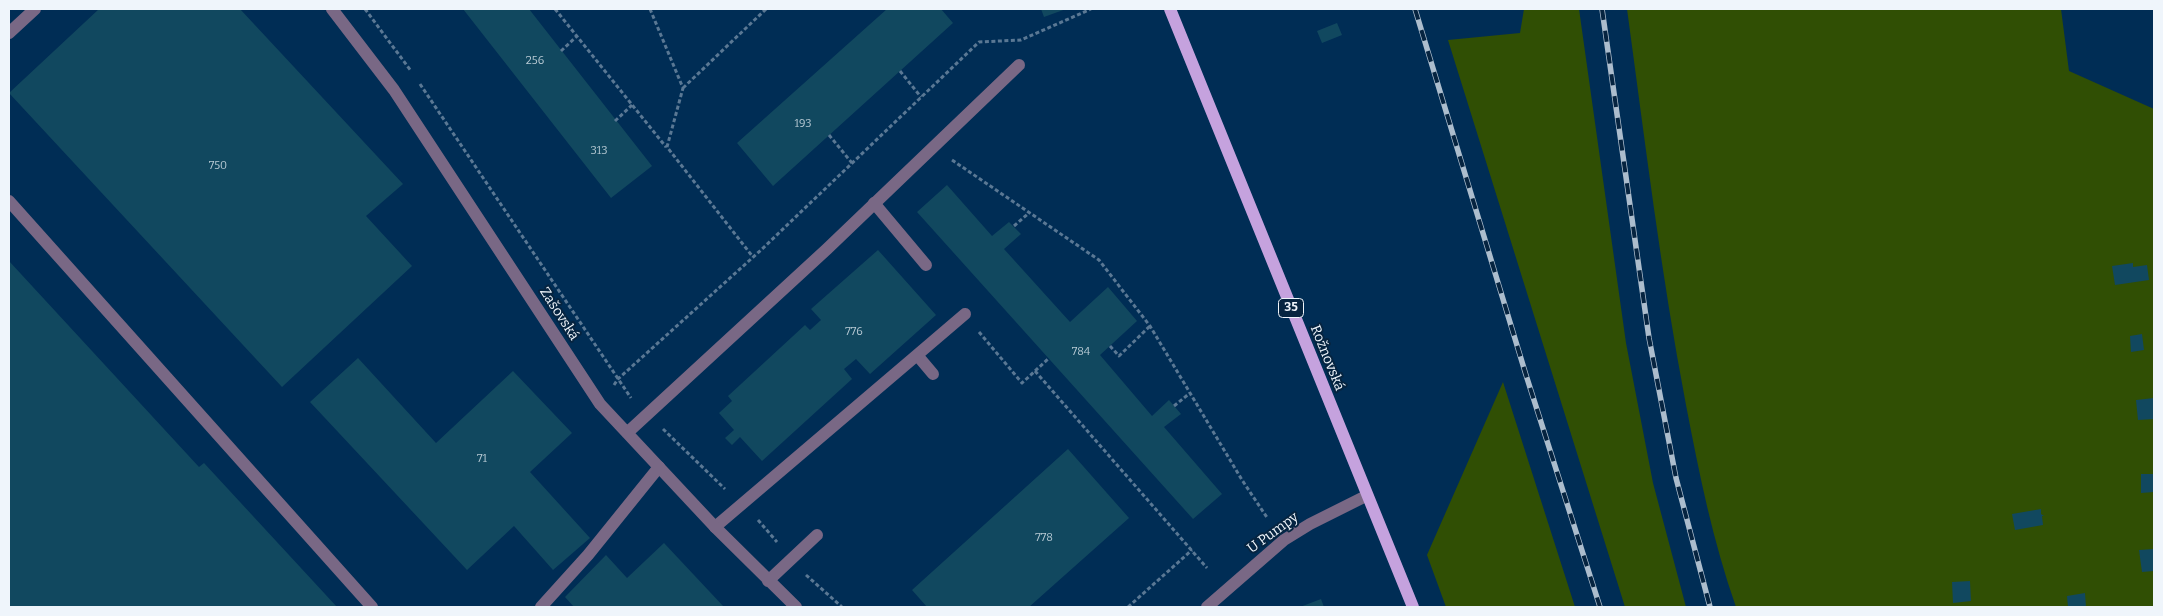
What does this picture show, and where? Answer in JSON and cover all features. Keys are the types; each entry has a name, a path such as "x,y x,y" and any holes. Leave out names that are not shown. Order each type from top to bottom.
{"main road":[{"name":"Rožnovská","path":"1170,9 1366,496 1413,607"}],"street":[{"path":"9,33 35,9"},
{"name":"Zašovská","path":"332,9 394,90 600,404 768,581 796,607"},
{"path":"627,433 874,203 1018,64"},
{"path":"9,201 372,607"},
{"path":"874,203 926,265"},
{"path":"716,527 965,314"},
{"path":"917,355 933,374"},
{"path":"541,607 588,555 659,468"},
{"name":"U Pumpy","path":"1207,607 1284,540 1310,524 1366,496"},
{"path":"768,581 817,535"}],"path":[{"path":"365,9 414,76"},
{"path":"555,9 753,257"},
{"path":"650,9 683,88"},
{"path":"667,147 683,88 766,9"},
{"path":"600,404 618,378 753,257 978,42 1021,40 1091,9"},
{"path":"561,51 576,37"},
{"path":"900,71 921,97"},
{"path":"420,84 630,397 760,522 807,576 842,607"},
{"path":"615,121 632,105"},
{"path":"829,135 852,163"},
{"path":"933,147 1099,260 1150,326 1242,480 1268,518"},
{"path":"1014,226 1030,212"},
{"path":"965,314 1022,383 1048,358"},
{"path":"1110,346 1119,356 1150,326"},
{"path":"1035,371 1207,568"},
{"path":"1174,406 1190,392"},
{"path":"1128,607 1192,550"}],"green space":[{"path":"1524,9 1579,9 1626,343 1653,483 1686,607 1625,607 1448,40 1520,33"},
{"path":"1627,9 2061,9 2069,71 2154,109 2154,607 1736,607 1720,558 1707,507 1677,356 1654,207"},
{"path":"1503,382 1575,607 1446,607 1427,555"}],"building":[{"path":"99,9 240,9 403,184 366,216 412,266 282,387 9,93"},
{"path":"463,9 529,9 652,166 611,198"},
{"path":"887,9 941,9 953,23 773,186 737,143"},
{"path":"1041,9 1066,9 1044,17"},
{"path":"1337,23 1342,35 1322,43 1317,31"},
{"path":"947,185 992,236 1009,222 1021,234 1004,249 1070,322 1108,287 1137,321 1100,355 1152,416 1169,400 1181,414 1164,427 1222,494 1193,519 917,212"},
{"path":"878,250 936,315 870,374 856,359 844,369 852,379 762,461 740,437 732,445 725,438 734,430 719,413 732,401 728,396 805,325 810,330 821,320 811,309"},
{"path":"9,261 199,467 204,463 337,607 9,607"},
{"path":"2133,263 2133,267 2147,265 2149,280 2115,285 2112,266"},
{"path":"2142,334 2144,350 2131,352 2130,336"},
{"path":"358,358 436,443 513,371 572,433 530,472 590,538 553,570 514,526 467,570 310,402"},
{"path":"2154,398 2154,419 2138,420 2136,400"},
{"path":"1068,449 1129,518 1029,607 927,607 912,590"},
{"path":"2141,474 2154,474 2154,492 2141,493"},
{"path":"2041,509 2041,514 2044,516 2042,516 2043,525 2015,530 2012,514"},
{"path":"664,543 724,607 574,607 565,597 606,555 627,578"},
{"path":"2154,549 2154,571 2142,572 2139,550"},
{"path":"1970,581 1971,601 1953,603 1952,582"},
{"path":"2085,593 2086,607 2068,607 2067,596"},
{"path":"1321,599 1324,607 1300,607"}],"railway":[{"path":"1415,9 1526,375 1600,607"},
{"path":"1602,9 1649,338 1676,478 1710,607"}]}
